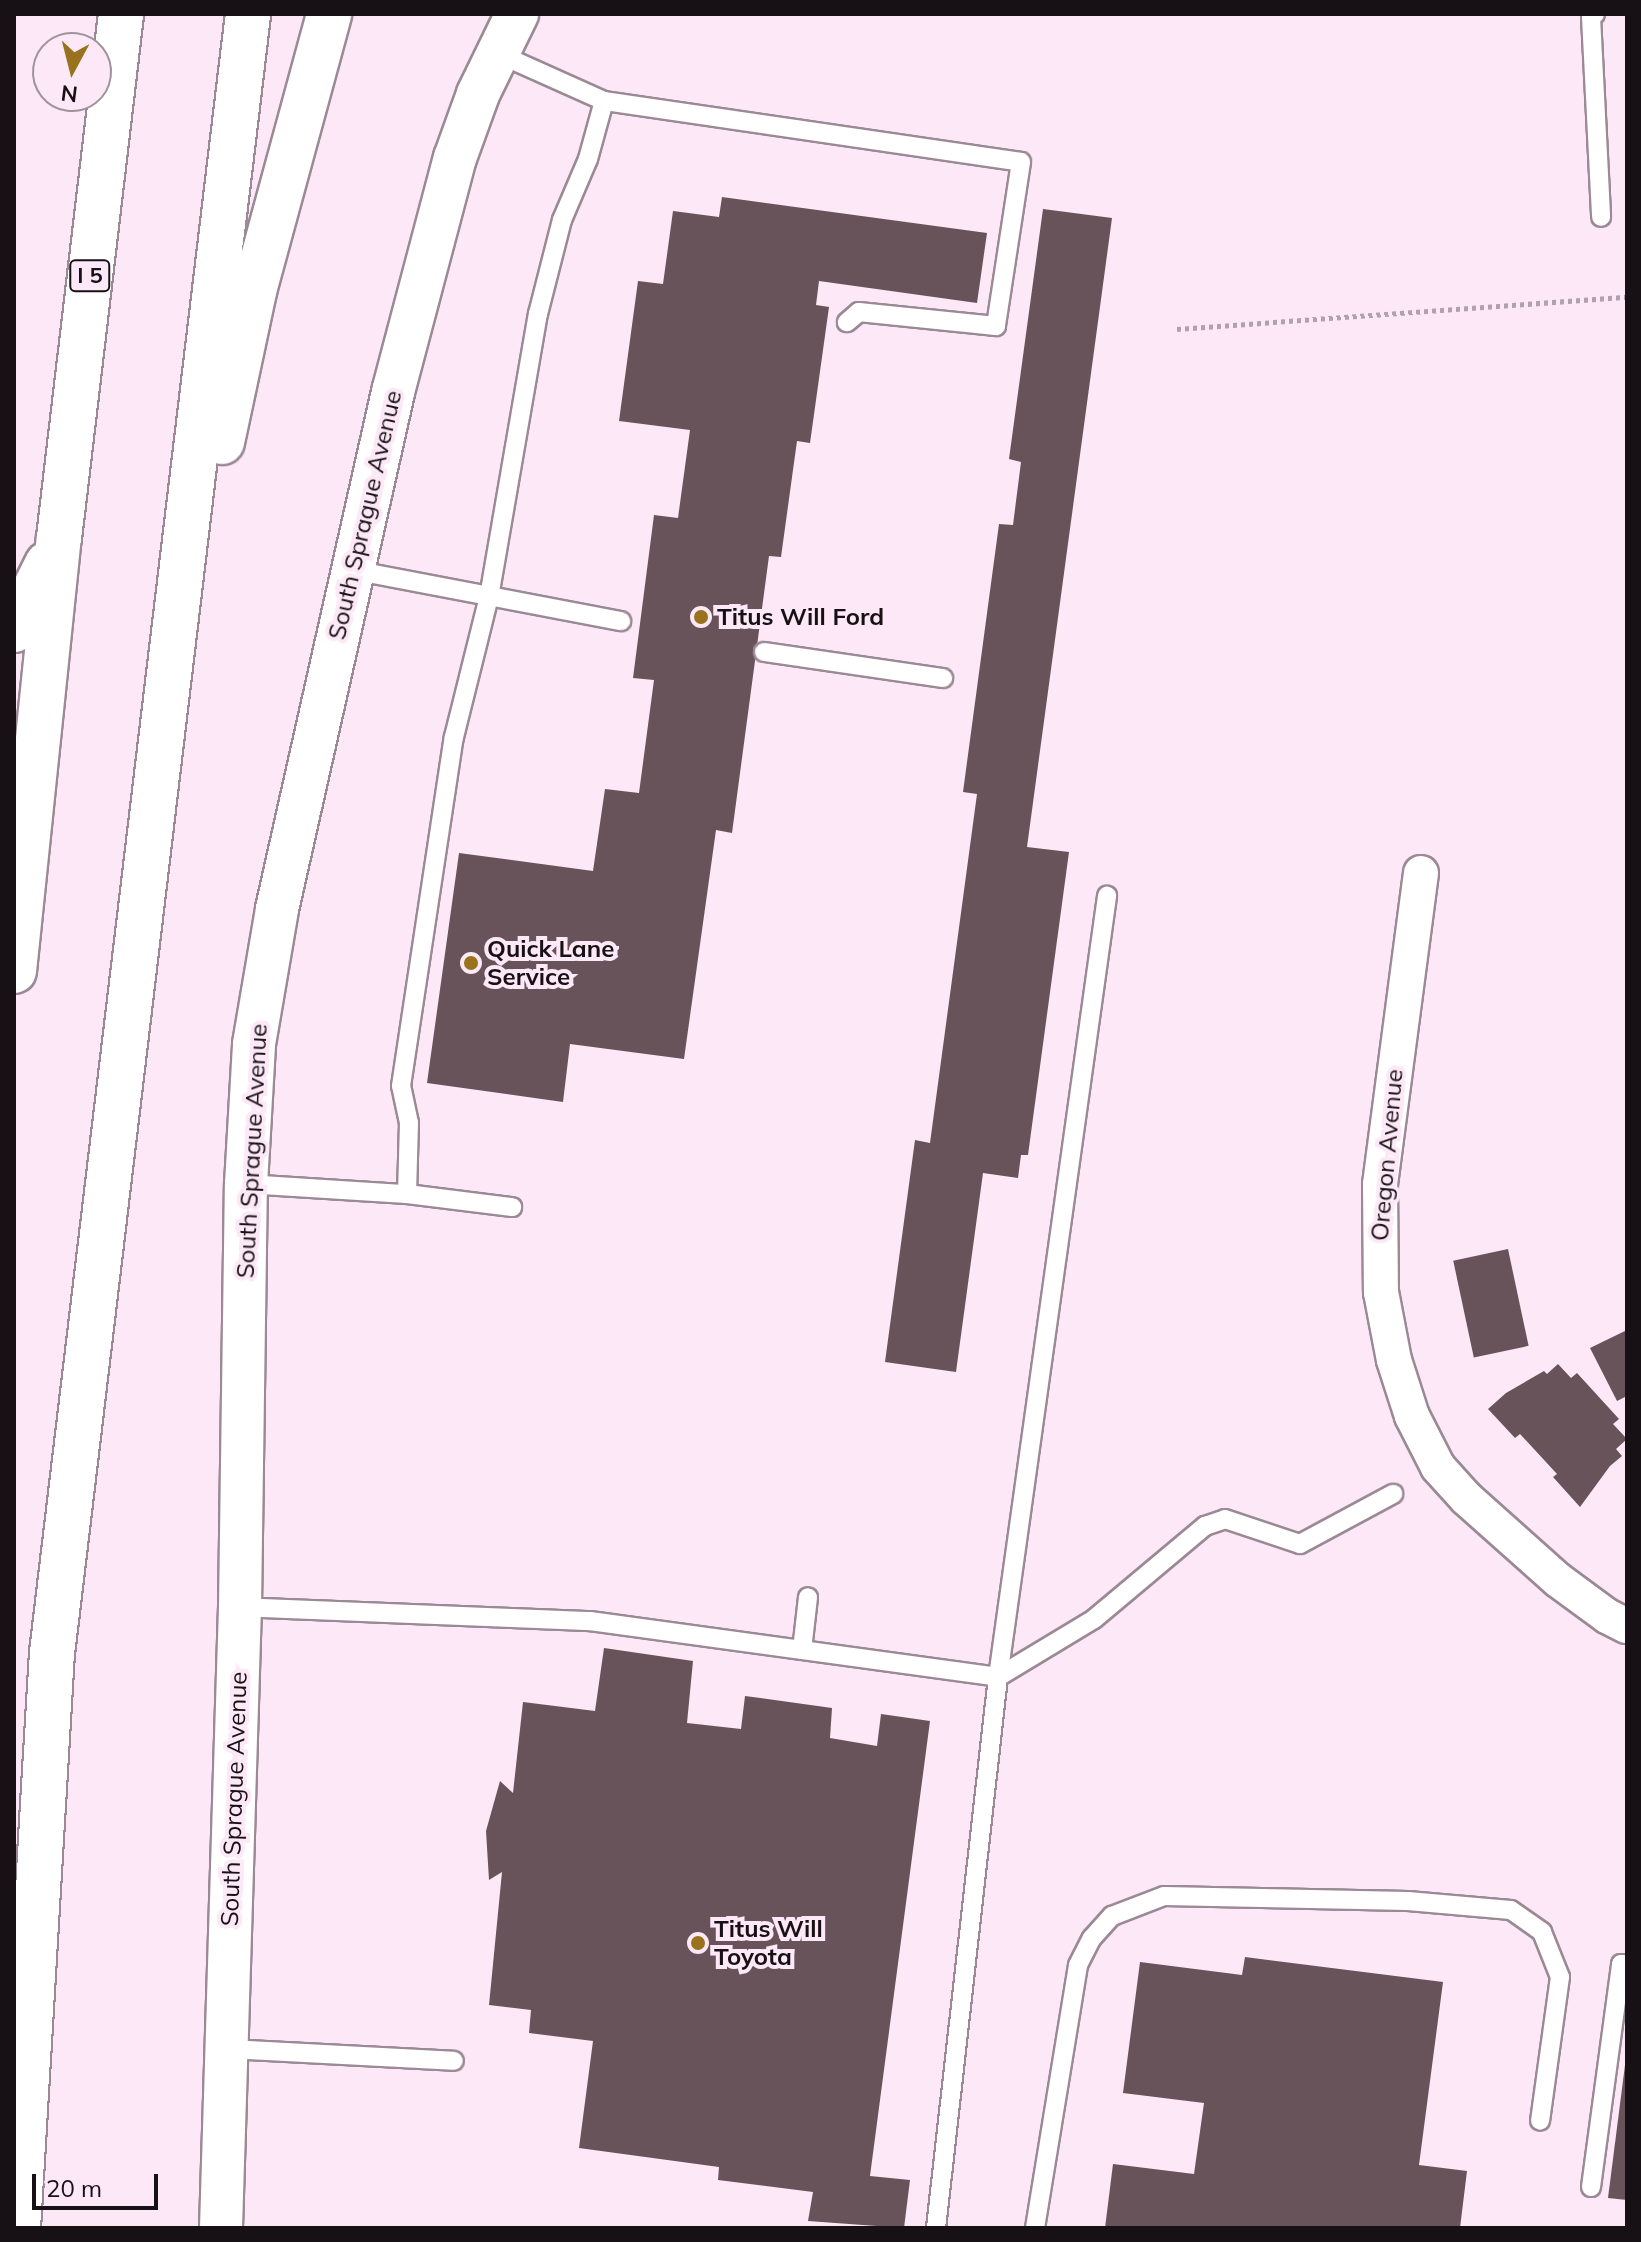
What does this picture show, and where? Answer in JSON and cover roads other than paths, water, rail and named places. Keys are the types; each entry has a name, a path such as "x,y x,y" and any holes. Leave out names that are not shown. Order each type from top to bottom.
{"highway":[{"name":"I 5","path":"14,971 59,538 121,14"},
{"path":"18,2228 52,1653 248,14"},
{"path":"147,850 182,644 254,291 329,14"},
{"path":"14,630 59,538"},
{"path":"14,1861 52,1653"}],"street":[{"name":"South Sprague Avenue","path":"221,2228 240,1607 246,1184 254,1044 277,909 351,570 432,237 478,94 517,14"},
{"name":"Oregon Avenue","path":"1421,873 1380,1184 1381,1292 1394,1360 1412,1416 1438,1467 1466,1498 1558,1580 1607,1616 1627,1626"}],"lane":[{"path":"1595,14 1591,17 1601,217"},
{"path":"499,54 604,101 1021,162 996,326 859,312 847,322"},
{"path":"407,1194 409,1123 401,1086 454,737 489,597 538,314 562,220 588,159 604,101"},
{"path":"351,570 621,621"},
{"path":"764,652 943,678"},
{"path":"936,2228 998,1677 1107,896"},
{"path":"246,1184 407,1194 512,1207"},
{"path":"240,1607 590,1621 998,1677 1094,1619 1205,1526 1225,1519 1300,1544 1393,1494"},
{"path":"802,1650 808,1597"},
{"path":"1035,2228 1078,1965 1092,1938 1112,1916 1164,1896 1408,1901 1511,1910 1542,1932 1560,1977 1540,2121"},
{"path":"1591,2187 1621,1964 1627,1965"},
{"path":"228,2049 454,2061"}],"place":[{"name":"Titus Will Ford","path":"701,617"},
{"name":"Quick Lane Service","path":"471,963"},
{"name":"Titus Will Toyota","path":"698,1943"}]}
